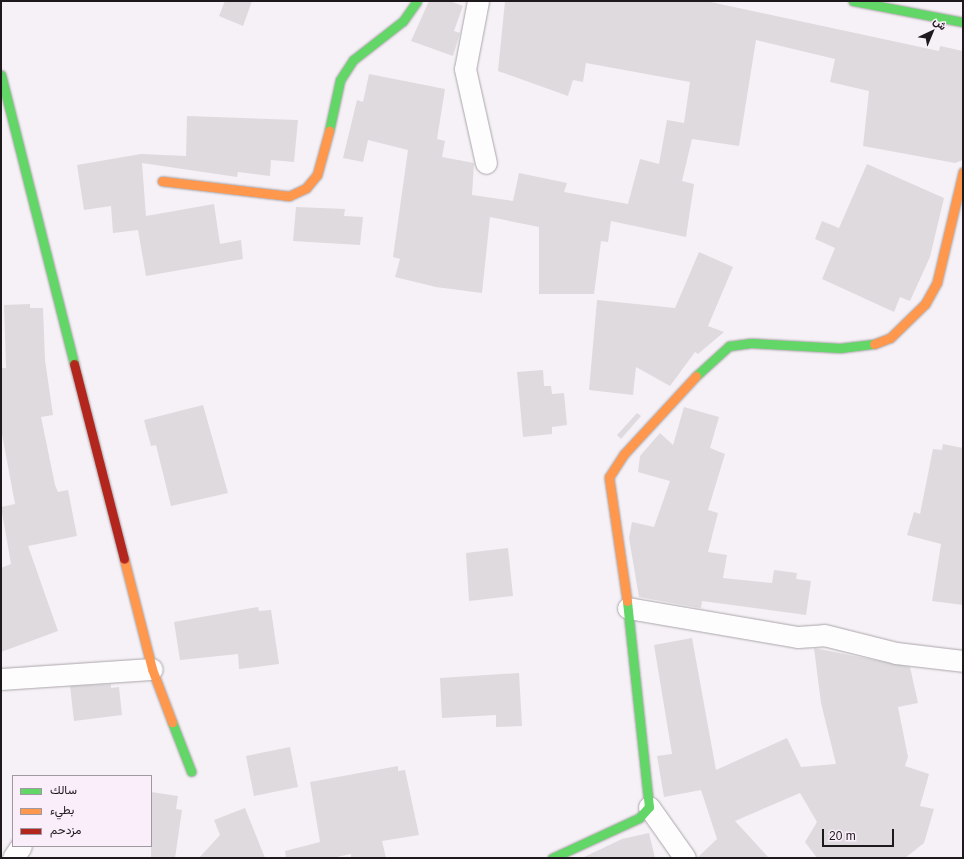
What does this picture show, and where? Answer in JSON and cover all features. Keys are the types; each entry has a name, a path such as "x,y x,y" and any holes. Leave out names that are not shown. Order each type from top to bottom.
{"street":[{"path":"162,181 290,196 306,188 317,175 323,157 340,80 353,60 404,21 416,1"},
{"path":"478,1 464,69 486,164"},
{"path":"853,1 963,22"},
{"path":"1,75 152,669 191,772"},
{"path":"685,858 649,807 628,608 610,500 610,477 624,454 713,357 729,346 751,343 840,348 869,346 890,338 925,304 937,282 963,172"},
{"path":"628,608 798,637 824,635 896,653 963,661"},
{"path":"1,680 152,669"},
{"path":"552,858 639,818 649,807"},
{"path":"13,858 20,847"}],"building":[{"path":"225,1 252,1 243,26 219,16"},
{"path":"429,1 450,1 463,6 454,31 460,33 453,56 411,41"},
{"path":"505,1 706,1 939,51 940,46 963,51 963,160 955,163 863,146 869,91 830,82 835,59 756,40 739,146 692,139 682,181 694,184 686,237 611,221 608,242 601,241 594,294 539,294 539,227 490,217 482,293 436,287 395,277 400,259 393,257 408,150 368,140 363,162 343,158 357,100 363,102 369,74 445,89 437,139 445,141 442,157 474,163 472,195 513,201 519,173 567,183 564,192 628,204 640,159 659,164 667,120 684,123 690,82 586,63 583,82 573,80 568,96 498,71"},
{"path":"187,116 298,120 294,162 271,160 270,176 238,172 237,177 142,163 146,216 214,204 220,244 241,240 243,259 146,276 138,230 113,233 111,206 84,210 77,165 141,154 186,156"},
{"path":"867,164 944,198 930,257 910,301 900,297 894,312 822,279 835,248 815,239 822,221 839,228"},
{"path":"296,207 345,209 344,216 363,217 360,245 293,241"},
{"path":"699,252 733,267 708,326 724,332 698,354 695,352 670,386 636,367 633,395 589,390 597,300 675,308"},
{"path":"30,304 30,308 43,308 45,360 53,415 41,417 55,485 58,492 68,490 77,536 28,546 58,631 1,652 1,568 11,564 1,507 15,504 1,429 1,368 6,368 4,305"},
{"path":"543,370 544,386 551,386 552,394 564,393 567,425 552,427 552,434 523,437 517,372"},
{"path":"203,405 228,493 171,506 156,445 151,446 144,420"},
{"path":"684,407 719,417 710,448 725,454 708,510 718,513 708,552 727,555 723,578 772,583 774,570 797,573 796,579 811,581 806,615 702,601 701,608 639,597 629,538 632,522 654,527 670,481 638,472 640,456 660,433 673,445"},
{"path":"637,413 641,416 621,439 617,435"},
{"path":"943,444 963,448 963,605 932,601 941,544 907,535 914,512 920,514 933,449 942,450"},
{"path":"508,548 513,596 469,601 466,553"},
{"path":"258,607 259,611 271,610 279,664 239,669 238,654 180,660 174,622"},
{"path":"692,638 716,770 787,738 801,767 836,764 821,703 814,648 910,667 918,703 898,707 908,757 905,766 929,774 920,806 934,809 924,843 905,858 817,858 805,842 817,822 800,793 735,821 769,858 697,858 717,839 701,790 664,797 657,756 672,754 654,645"},
{"path":"519,673 522,726 496,727 496,715 442,718 440,678"},
{"path":"111,684 111,688 119,687 122,715 74,721 70,686"},
{"path":"290,747 298,787 254,796 246,756"},
{"path":"398,766 398,771 405,770 419,835 382,841 386,858 351,858 351,854 332,858 286,858 285,851 320,842 310,782"},
{"path":"152,792 178,796 176,809 182,810 175,858 151,858"},
{"path":"245,808 265,858 199,858 220,835 214,820"},
{"path":"649,833 655,858 582,858 622,839"}],"traffic: fast":[{"path":"329,131 340,80 353,60 403,21 417,1"},
{"path":"853,1 963,22"},
{"path":"1,75 74,364"},
{"path":"696,376 729,346 751,343 840,348 874,344"},
{"path":"552,858 639,818 649,807 627,601"},
{"path":"172,722 191,771"}],"traffic: slow":[{"path":"162,181 289,196 306,188 317,175 329,131"},
{"path":"874,344 890,338 925,304 937,282 963,172"},
{"path":"627,601 609,477 624,454 696,376"},
{"path":"124,559 152,669 172,722"}],"traffic: jam":[{"path":"74,364 124,559"}]}
